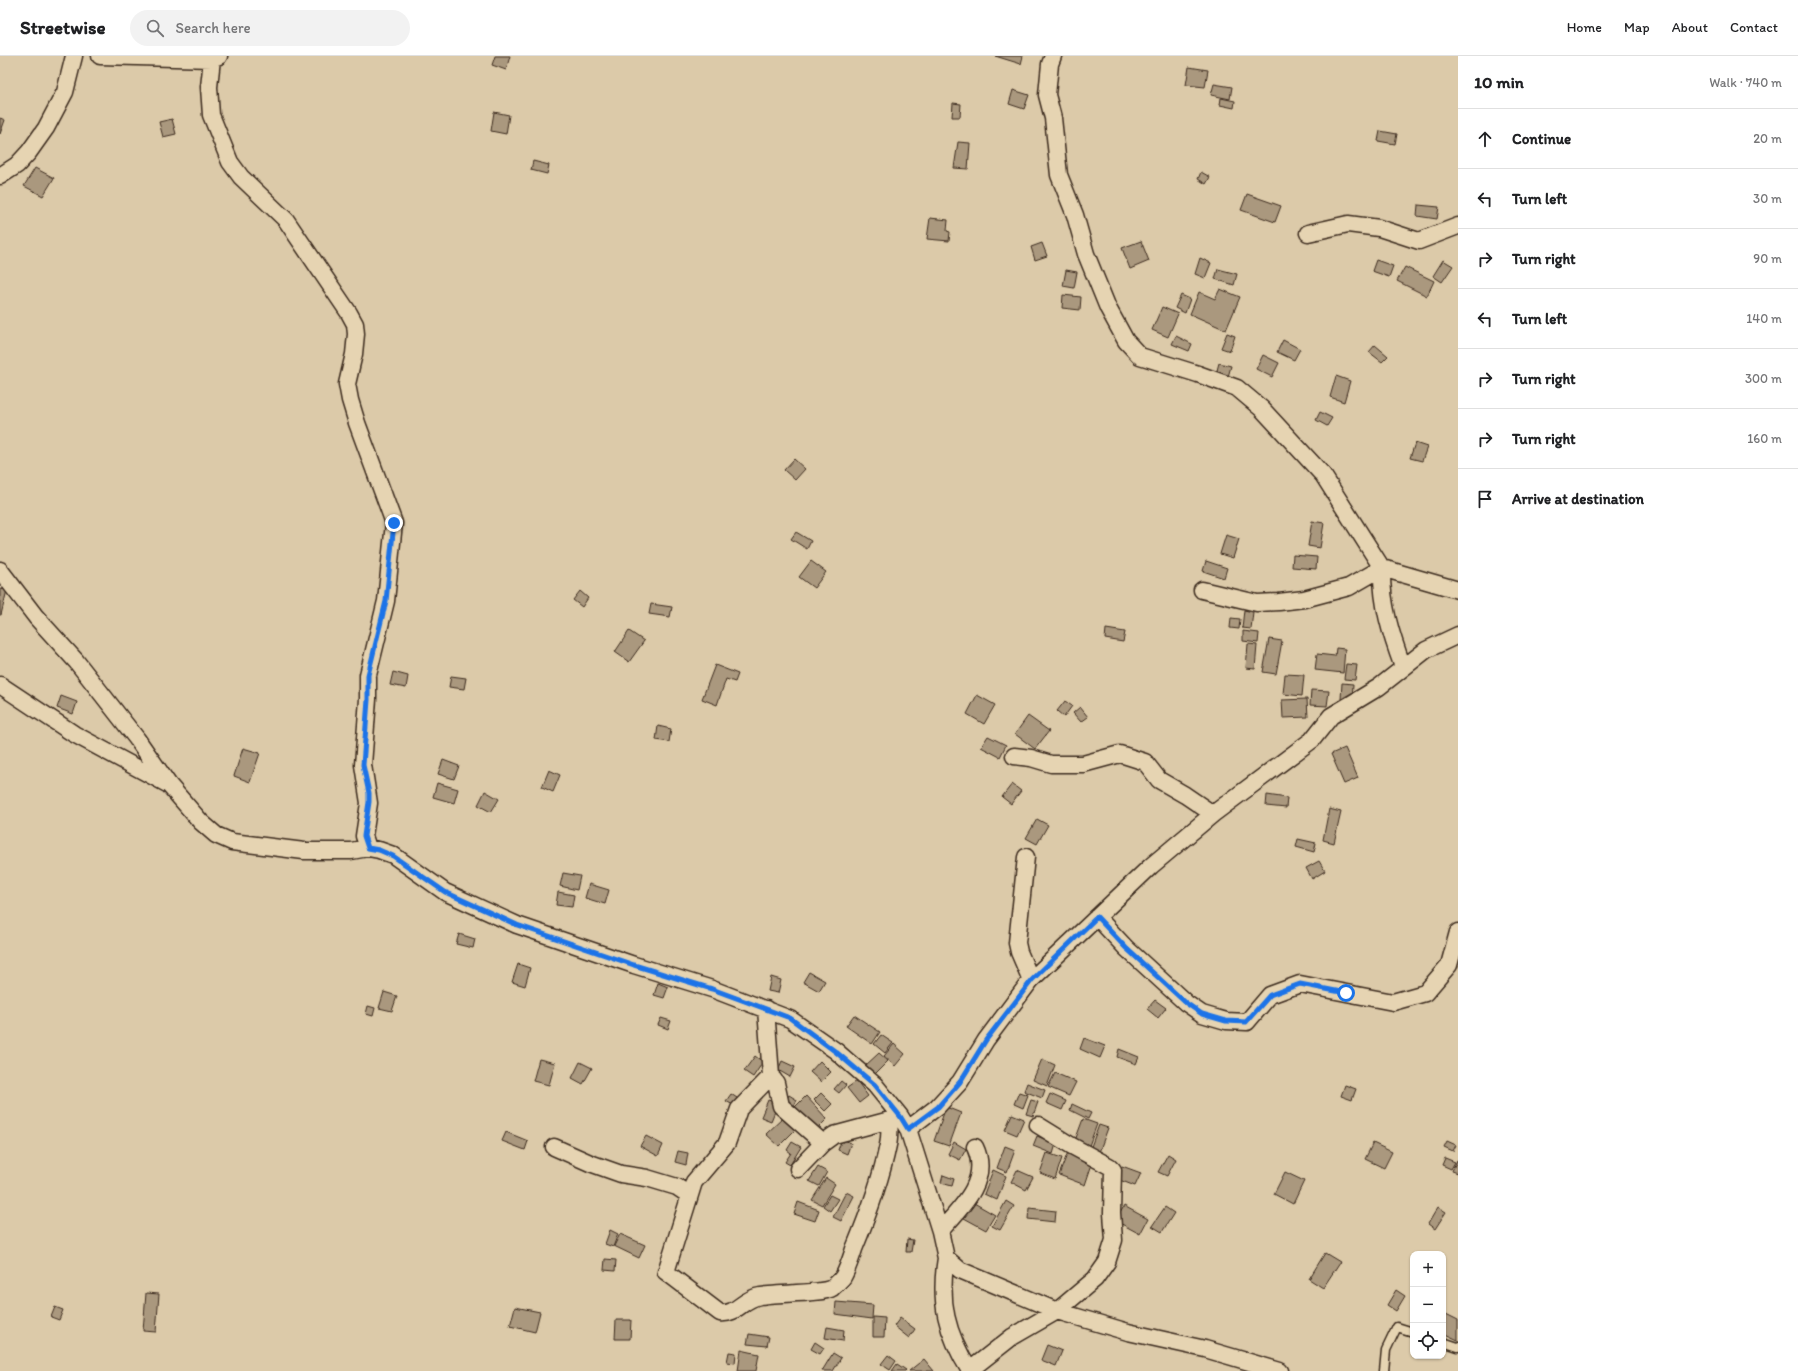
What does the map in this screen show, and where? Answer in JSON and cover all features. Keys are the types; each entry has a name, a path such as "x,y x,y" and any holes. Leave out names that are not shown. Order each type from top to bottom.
{"street":[{"path":"0,176 17,165 30,152 46,128 65,92 74,56"},
{"path":"100,56 216,57 209,87 211,115 230,162 241,177 286,220 355,324 356,334 354,354 347,384 350,400 394,523 386,601 368,675 368,700 363,765 369,793 364,836 368,848"},
{"path":"1053,56 1050,64 1047,96 1053,118 1059,175 1075,215 1086,254 1108,308 1126,341 1140,356 1237,388 1262,408 1323,475 1382,568 1381,585 1387,618 1403,667"},
{"path":"1308,234 1348,224 1379,228 1419,241 1458,226"},
{"path":"1202,590 1258,603 1304,599 1349,587 1382,568 1458,590"},
{"path":"0,570 36,617 76,661 137,739 169,785 202,822 216,835 232,842 304,852 351,851 368,848 379,850 393,856 445,892 517,925 634,965 712,989 790,1018 836,1052 875,1085 899,1122 940,1231 946,1258 943,1278 943,1302 947,1323 970,1371 1012,1337 1057,1311 1095,1279 1107,1262 1114,1240 1112,1213 1113,1170 1109,1166 1038,1125"},
{"path":"798,1169 823,1143 834,1135 899,1122 938,1107 960,1082 986,1040 1032,980 1150,866 1213,814 1312,740 1330,716 1379,687 1426,650 1458,636"},
{"path":"0,685 74,734 169,785"},
{"path":"1014,756 1030,758 1051,764 1083,764 1120,754 1145,762 1159,780 1213,814"},
{"path":"1026,857 1017,943 1019,952 1032,980"},
{"path":"1097,917 1126,948 1186,1003 1202,1014 1226,1021 1246,1022 1270,995 1300,984 1393,1002 1425,993 1449,965 1458,932"},
{"path":"766,1009 771,1076 776,1083 781,1106 823,1143"},
{"path":"771,1076 739,1109 727,1143 694,1182 666,1272 720,1313 728,1314 733,1312 739,1305 751,1297 775,1293 822,1292 832,1288 842,1278 864,1224 889,1144 899,1122"},
{"path":"554,1147 590,1163 621,1174 647,1178 677,1187 689,1195"},
{"path":"940,1231 967,1201 973,1190 980,1165 979,1156 975,1147"},
{"path":"946,1258 960,1270 1057,1311 1128,1332 1205,1349 1280,1371"}],"lane":[{"path":"1384,1371 1386,1350 1397,1327 1410,1331"},
{"path":"1446,1343 1458,1347"}],"building":[{"path":"495,56 510,56 506,70 492,65"},
{"path":"995,56 1023,56 1021,64"},
{"path":"1189,67 1208,70 1205,87 1186,85"},
{"path":"1214,84 1232,87 1230,99 1211,95"},
{"path":"1013,90 1029,95 1024,109 1009,104"},
{"path":"1221,98 1235,101 1234,108 1220,105"},
{"path":"953,103 961,104 960,117 952,117"},
{"path":"494,112 509,115 506,134 491,131"},
{"path":"0,118 5,120 0,134"},
{"path":"172,119 176,134 163,137 159,122"},
{"path":"1380,131 1397,134 1395,144 1378,141"},
{"path":"958,142 970,143 968,169 954,168"},
{"path":"533,161 549,165 547,174 531,170"},
{"path":"35,168 54,178 43,196 24,186"},
{"path":"1201,172 1210,177 1206,184 1198,179"},
{"path":"1247,194 1281,206 1275,222 1241,210"},
{"path":"1418,205 1439,207 1437,219 1417,216"},
{"path":"930,218 948,220 947,231 950,232 949,241 927,239"},
{"path":"1141,241 1149,261 1130,269 1122,248"},
{"path":"1042,243 1047,256 1035,260 1031,247"},
{"path":"1200,258 1211,263 1205,278 1195,274"},
{"path":"1376,260 1393,266 1389,277 1372,271"},
{"path":"1443,260 1453,266 1442,282 1433,276"},
{"path":"1405,267 1434,281 1427,296 1397,281"},
{"path":"1218,269 1237,274 1234,285 1215,279"},
{"path":"1066,270 1077,272 1074,288 1063,286"},
{"path":"1220,289 1240,297 1226,330 1190,314 1199,292 1215,299"},
{"path":"1063,295 1081,297 1080,310 1062,308"},
{"path":"1181,295 1190,299 1185,313 1175,308"},
{"path":"1162,307 1178,314 1168,337 1152,330"},
{"path":"1227,333 1235,336 1230,351 1221,348"},
{"path":"1176,336 1192,344 1189,351 1172,344"},
{"path":"1283,340 1300,349 1294,360 1277,352"},
{"path":"1375,345 1388,356 1382,362 1369,352"},
{"path":"1263,355 1279,363 1272,377 1256,369"},
{"path":"1219,363 1231,366 1228,377 1216,374"},
{"path":"1336,376 1350,381 1344,402 1330,397"},
{"path":"1320,412 1332,418 1327,426 1316,420"},
{"path":"1415,443 1427,447 1422,461 1410,458"},
{"path":"794,459 805,469 795,480 784,470"},
{"path":"1312,521 1324,523 1320,548 1308,546"},
{"path":"796,532 811,541 807,549 791,539"},
{"path":"1226,535 1239,539 1233,558 1220,554"},
{"path":"1293,555 1317,557 1316,569 1292,567"},
{"path":"811,561 826,572 814,588 799,577"},
{"path":"1206,561 1227,568 1224,578 1203,571"},
{"path":"0,589 7,590 1,615 0,615"},
{"path":"580,591 588,598 582,607 573,600"},
{"path":"651,604 672,607 670,617 649,614"},
{"path":"1244,610 1253,612 1251,629 1242,628"},
{"path":"1231,618 1240,619 1239,629 1230,628"},
{"path":"1106,629 1125,632 1123,642 1105,639"},
{"path":"629,631 644,641 629,662 615,652"},
{"path":"1243,631 1259,633 1258,643 1243,641"},
{"path":"1269,639 1282,641 1276,674 1263,672"},
{"path":"1248,644 1257,645 1255,669 1246,668"},
{"path":"1336,648 1345,649 1343,673 1315,670 1317,654 1335,656"},
{"path":"1346,664 1357,665 1355,680 1344,679"},
{"path":"715,665 738,674 735,682 726,679 717,705 702,699"},
{"path":"393,672 408,676 406,688 390,685"},
{"path":"1285,674 1304,675 1302,696 1283,694"},
{"path":"451,676 466,678 464,689 449,687"},
{"path":"1342,683 1353,684 1352,700 1341,699"},
{"path":"1311,690 1329,691 1327,706 1310,705"},
{"path":"977,695 995,705 984,724 967,714"},
{"path":"61,696 77,702 73,714 57,708"},
{"path":"1307,699 1308,717 1283,718 1282,700"},
{"path":"1065,701 1072,706 1064,717 1057,711"},
{"path":"1080,707 1088,717 1081,722 1073,713"},
{"path":"1028,716 1049,731 1035,749 1015,734"},
{"path":"658,726 671,729 669,742 656,740"},
{"path":"988,736 1006,745 1000,757 981,747"},
{"path":"243,748 260,753 250,782 234,776"},
{"path":"1345,748 1358,778 1344,784 1331,754"},
{"path":"443,760 459,766 454,779 438,774"},
{"path":"549,770 560,775 553,792 542,787"},
{"path":"437,783 458,789 454,803 433,797"},
{"path":"1012,784 1021,791 1011,804 1002,797"},
{"path":"485,791 499,799 491,812 478,805"},
{"path":"1267,795 1287,798 1286,808 1266,806"},
{"path":"1329,809 1341,812 1334,843 1323,840"},
{"path":"1037,819 1048,825 1037,844 1026,838"},
{"path":"1298,839 1316,843 1314,852 1296,847"},
{"path":"1319,861 1325,871 1312,879 1306,868"},
{"path":"563,873 580,876 577,890 560,886"},
{"path":"589,884 609,890 605,904 585,898"},
{"path":"558,892 574,895 572,907 556,905"},
{"path":"459,934 475,939 473,948 456,944"},
{"path":"518,964 530,968 525,986 512,982"},
{"path":"809,972 825,981 819,991 803,982"},
{"path":"771,977 781,980 778,993 768,991"},
{"path":"658,983 668,987 664,998 654,995"},
{"path":"384,992 397,996 392,1011 379,1008"},
{"path":"1155,1000 1166,1008 1158,1018 1147,1009"},
{"path":"368,1006 375,1008 373,1016 366,1014"},
{"path":"854,1015 880,1032 872,1044 846,1026"},
{"path":"661,1018 671,1021 668,1029 658,1025"},
{"path":"881,1035 893,1043 885,1053 874,1044"},
{"path":"1084,1038 1105,1046 1100,1058 1080,1049"},
{"path":"894,1044 905,1054 895,1066 884,1056"},
{"path":"1119,1049 1139,1057 1136,1064 1117,1057"},
{"path":"879,1053 888,1061 874,1075 865,1066"},
{"path":"755,1056 763,1062 753,1077 744,1071"},
{"path":"539,1059 555,1063 549,1085 533,1081"},
{"path":"1042,1059 1055,1065 1047,1086 1033,1080"},
{"path":"782,1061 795,1067 790,1077 778,1070"},
{"path":"820,1061 831,1072 821,1082 810,1072"},
{"path":"580,1062 592,1068 583,1084 572,1078"},
{"path":"1055,1073 1076,1082 1069,1096 1048,1087"},
{"path":"841,1081 846,1085 839,1093 834,1089"},
{"path":"857,1081 868,1096 859,1103 847,1088"},
{"path":"1027,1083 1045,1090 1042,1098 1024,1091"},
{"path":"1345,1085 1356,1089 1352,1100 1341,1096"},
{"path":"1019,1092 1028,1095 1023,1108 1014,1104"},
{"path":"821,1093 832,1104 825,1111 814,1100"},
{"path":"731,1094 737,1098 733,1105 726,1101"},
{"path":"1050,1094 1066,1101 1062,1110 1046,1103"},
{"path":"789,1095 797,1100 792,1110 783,1105"},
{"path":"806,1096 827,1119 816,1130 794,1108"},
{"path":"768,1100 778,1104 771,1121 761,1117"},
{"path":"1031,1100 1038,1102 1033,1116 1026,1114"},
{"path":"1072,1104 1091,1113 1088,1119 1070,1110"},
{"path":"946,1107 961,1113 949,1146 934,1141"},
{"path":"1012,1114 1024,1119 1017,1135 1005,1130"},
{"path":"785,1116 797,1128 779,1146 766,1134"},
{"path":"1083,1119 1097,1124 1087,1151 1073,1146"},
{"path":"1099,1125 1108,1128 1098,1155 1089,1152"},
{"path":"506,1132 528,1141 525,1150 502,1141"},
{"path":"646,1136 663,1145 658,1156 640,1146"},
{"path":"1037,1136 1056,1144 1053,1154 1033,1146"},
{"path":"842,1139 851,1143 847,1154 838,1150"},
{"path":"1447,1141 1456,1145 1453,1151 1444,1147"},
{"path":"792,1142 801,1147 790,1165 785,1162 791,1153 787,1150"},
{"path":"954,1142 966,1149 960,1160 948,1154"},
{"path":"1373,1143 1392,1152 1384,1168 1365,1159"},
{"path":"1005,1146 1015,1150 1007,1172 997,1168"},
{"path":"678,1151 688,1153 686,1165 675,1162"},
{"path":"1068,1152 1093,1161 1085,1185 1059,1175"},
{"path":"1047,1153 1062,1158 1055,1179 1040,1173"},
{"path":"1168,1154 1176,1159 1167,1176 1158,1172"},
{"path":"1445,1158 1455,1162 1451,1169 1442,1165"},
{"path":"1458,1160 1458,1173 1452,1171"},
{"path":"1122,1166 1141,1173 1135,1186 1117,1179"},
{"path":"818,1167 827,1172 819,1186 809,1181"},
{"path":"993,1170 1006,1176 997,1200 984,1194"},
{"path":"1017,1170 1033,1177 1026,1190 1011,1182"},
{"path":"1285,1172 1304,1181 1293,1204 1274,1194"},
{"path":"943,1175 954,1179 952,1186 941,1183"},
{"path":"826,1178 835,1184 822,1205 812,1200"},
{"path":"846,1192 854,1196 841,1221 833,1217"},
{"path":"830,1195 838,1199 830,1211 823,1206"},
{"path":"1006,1201 1014,1206 1000,1230 992,1226"},
{"path":"798,1202 819,1210 815,1221 794,1214"},
{"path":"974,1203 995,1215 986,1230 964,1218"},
{"path":"1124,1206 1148,1219 1140,1234 1116,1221"},
{"path":"1165,1207 1174,1213 1162,1232 1152,1226"},
{"path":"1438,1207 1446,1212 1435,1229 1428,1224"},
{"path":"1029,1208 1056,1211 1055,1222 1028,1219"},
{"path":"610,1230 618,1234 613,1247 605,1244"},
{"path":"620,1234 645,1245 639,1258 614,1246"},
{"path":"907,1239 913,1240 911,1252 906,1252"},
{"path":"1325,1253 1340,1262 1323,1288 1309,1279"},
{"path":"605,1259 616,1260 615,1271 604,1270"},
{"path":"1396,1290 1405,1296 1396,1311 1387,1305"},
{"path":"146,1293 159,1294 156,1332 143,1331"},
{"path":"836,1302 873,1305 872,1319 835,1314"},
{"path":"55,1307 63,1310 59,1320 51,1317"},
{"path":"515,1307 540,1312 535,1332 510,1326"},
{"path":"1446,1314 1458,1320 1458,1340 1446,1334"},
{"path":"873,1317 885,1318 884,1337 873,1337"},
{"path":"900,1318 915,1329 909,1338 894,1326"},
{"path":"616,1320 631,1320 630,1339 615,1339"},
{"path":"827,1327 844,1330 843,1341 825,1338"},
{"path":"749,1334 769,1337 767,1346 747,1344"},
{"path":"815,1342 824,1348 820,1354 811,1349"},
{"path":"1047,1345 1062,1351 1056,1366 1041,1360"},
{"path":"741,1350 759,1354 756,1371 738,1371"},
{"path":"729,1352 736,1353 735,1363 727,1362"},
{"path":"833,1353 841,1358 833,1371 822,1371"},
{"path":"888,1355 896,1361 890,1370 881,1364"},
{"path":"924,1359 934,1371 909,1371"},
{"path":"897,1364 906,1370 892,1371"}],"route":[{"path":"394,523 386,601 368,675 368,700 363,765 369,793 364,836 368,848 379,850 393,856 445,892 517,925 634,965 712,989 790,1018 836,1052 875,1085 900,1116 908,1129 938,1107 960,1082 986,1040 1032,980 1097,917 1126,948 1186,1003 1202,1014 1226,1021 1246,1022 1270,995 1300,984 1346,993"}]}
